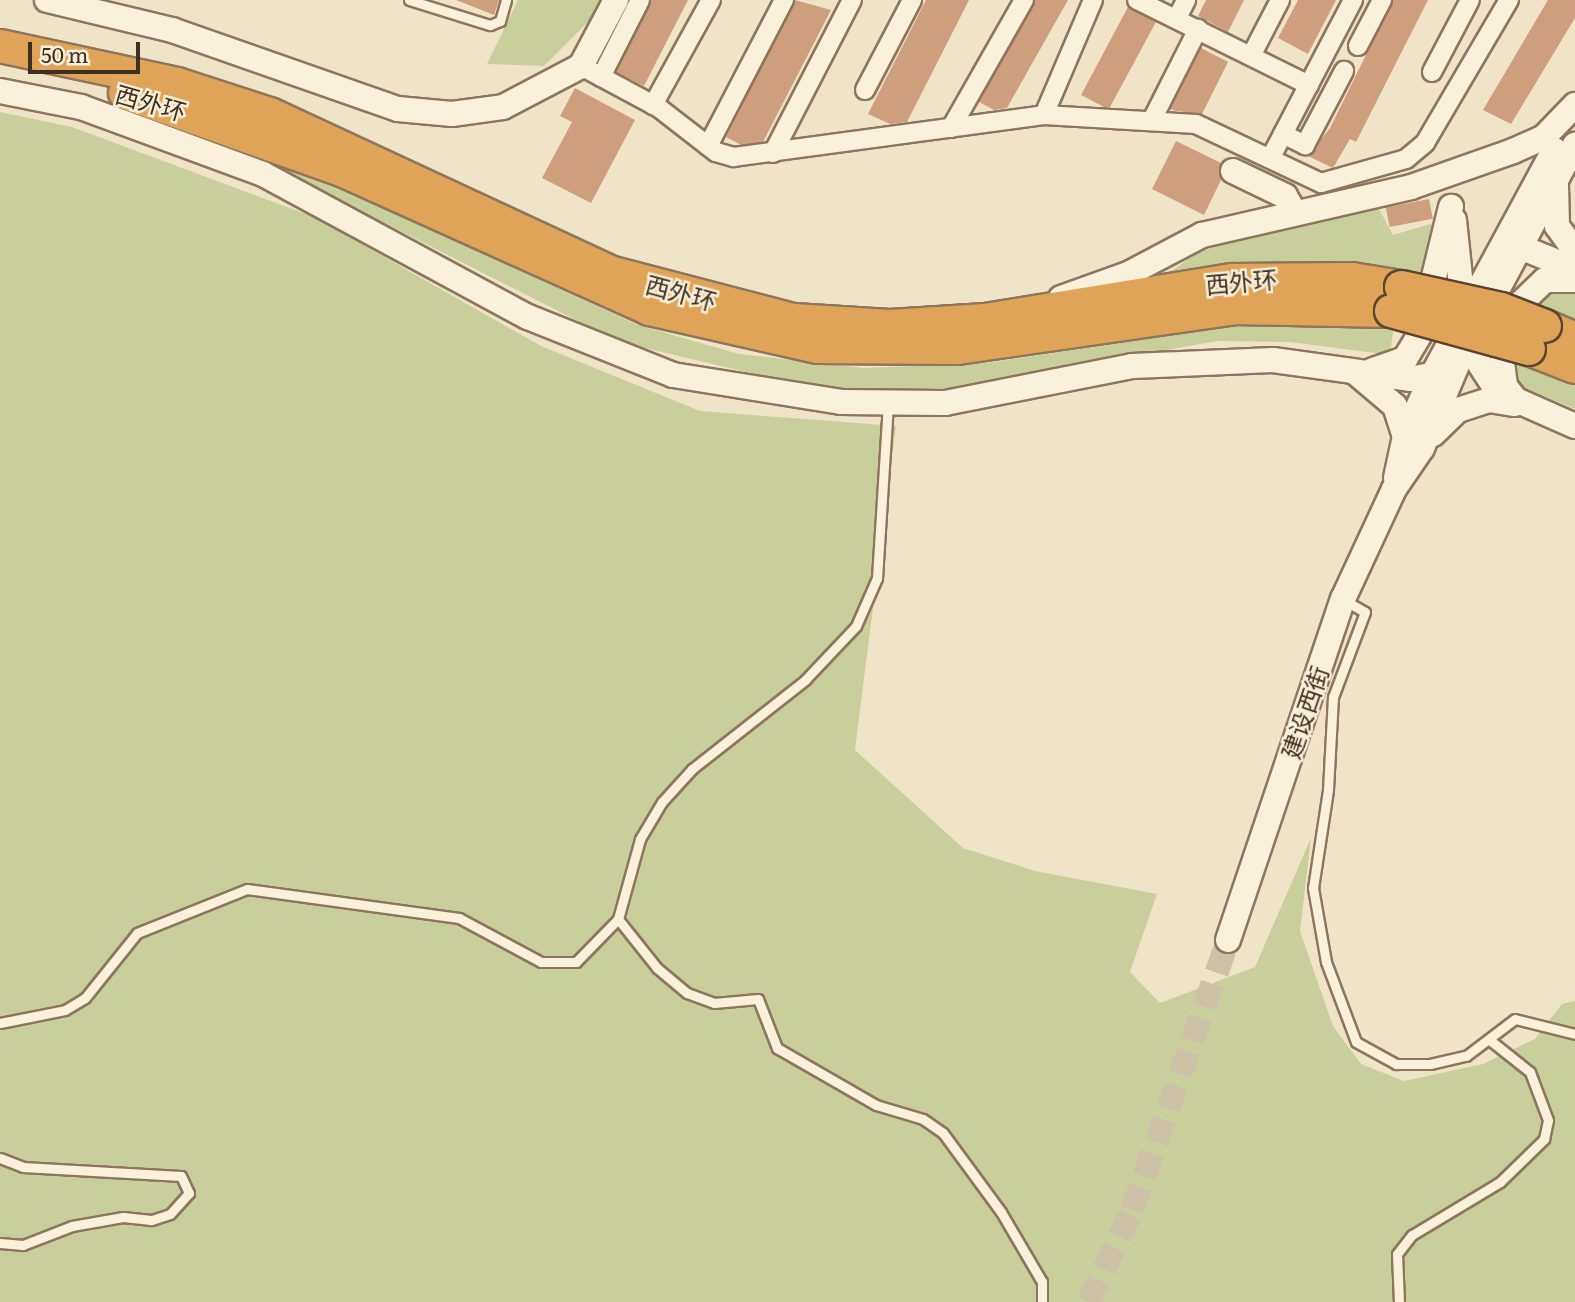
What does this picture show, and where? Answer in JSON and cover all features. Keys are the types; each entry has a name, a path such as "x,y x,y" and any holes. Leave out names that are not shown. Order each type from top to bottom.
{"highway":[{"name":"西外环","path":"4,50 62,78 222,123 344,171 649,309 818,347 958,348 1235,308 1396,299"},
{"name":"西外环","path":"4,50 177,84 270,114 613,273 695,297 794,320 972,321 1233,280 1352,279 1396,299"},
{"path":"1396,299 1537,338 1575,339"},
{"path":"1537,338 1575,367"}],"main road":[{"path":"47,0 172,30 398,108 452,114 503,107 591,71 616,0"},
{"path":"0,91 81,107 262,174 528,317 673,375 841,402 945,403 1132,366 1227,359 1432,376 1465,348 1482,275 1510,248 1520,247 1575,269"},
{"path":"972,321 1128,274 1202,235 1411,187 1544,137 1575,105"},
{"name":"建设西街","path":"1414,442 1432,376 1463,312 1575,113"},
{"name":"建设西街","path":"1228,940 1343,599 1414,442 1575,145"},
{"path":"1233,171 1285,196 1296,213"},
{"path":"1557,178 1557,226 1575,251"},
{"path":"1411,187 1451,207"},
{"path":"1357,368 1405,359 1420,334 1451,207"},
{"path":"1451,207 1464,273 1465,348 1484,379 1520,405"},
{"path":"1520,405 1505,386 1502,362 1521,303 1545,280 1575,281"},
{"path":"1357,368 1395,406 1414,442 1458,410 1489,400 1520,405 1575,426"}],"street":[{"path":"640,0 591,71 653,105 708,146 734,157 1044,115 1153,118 1196,124 1271,157 1321,183 1406,159 1425,143 1509,0"},
{"path":"653,105 711,0"},
{"path":"708,146 784,0"},
{"path":"773,153 852,0"},
{"path":"865,90 912,0"},
{"path":"951,128 1024,0"},
{"path":"1044,115 1093,0"},
{"path":"1138,0 1309,85"},
{"path":"1177,18 1186,0"},
{"path":"1251,56 1280,0"},
{"path":"1271,157 1353,0"},
{"path":"1358,46 1382,0"},
{"path":"1433,72 1470,0"},
{"path":"1153,118 1198,29"},
{"path":"1283,134 1306,145 1343,71"}],"lane":[{"path":"409,0 490,25 499,21 506,0"},
{"path":"0,1023 65,1010 85,998 137,933 247,889 459,918 526,956 559,964 593,950 618,919 640,839 662,802 692,769 805,680 856,626 877,578 888,402"},
{"path":"1343,599 1365,612 1332,697 1328,790 1313,888 1335,992 1356,1042 1396,1064 1454,1062 1491,1041 1515,1019 1575,1034"},
{"path":"618,919 657,968 687,993 714,1003 758,999 778,1048 876,1105 923,1119 943,1133 1008,1223 1042,1282 1042,1302"},
{"path":"1399,1302 1397,1254 1412,1235 1500,1182 1544,1139 1548,1120 1530,1072 1491,1041"},
{"path":"0,1158 23,1167 181,1175 189,1193 182,1206 151,1220 122,1217 72,1226 23,1245 0,1243"}],"green space":[{"path":"518,0 600,0 591,19 544,66 487,64"},
{"path":"0,112 72,127 314,217 541,346 700,411 896,426 855,750 963,848 1035,871 1157,894 1130,972 1160,1003 1255,967 1311,838 1300,931 1333,1026 1361,1064 1404,1081 1483,1064 1535,1039 1562,1004 1575,1001 1575,1302 0,1302"},
{"path":"160,124 360,197 638,325 739,354 864,368 987,363 1266,321 1362,322 1393,331 1390,355 1290,342 1217,341 955,388 865,391 790,382 619,342 367,214"},
{"path":"1377,205 1393,235 1440,221 1433,276 1345,262 1258,264 1164,276 1196,254 1238,237"},
{"path":"1575,286 1575,319 1531,301 1538,292"},
{"path":"1512,362 1575,383 1575,409 1515,384"}],"building":[{"path":"456,0 499,0 494,15"},
{"path":"651,0 688,0 644,86 616,72"},
{"path":"795,0 831,10 763,142 741,145 726,137"},
{"path":"926,0 969,0 907,122 890,124 868,114"},
{"path":"1035,0 1068,0 1007,108 994,110 979,102"},
{"path":"1206,0 1244,0 1228,32 1198,16"},
{"path":"1298,0 1336,0 1308,54 1278,38"},
{"path":"1393,0 1428,0 1356,142 1350,139 1333,168 1308,156 1330,128"},
{"path":"1548,0 1575,0 1575,18 1511,124 1483,110"},
{"path":"1128,7 1156,22 1110,107 1104,107 1081,95"},
{"path":"1201,48 1228,62 1202,114 1170,109"},
{"path":"575,88 635,120 591,203 542,178 572,122 560,116"},
{"path":"1176,141 1221,163 1221,180 1204,215 1152,189"},
{"path":"1429,199 1433,219 1390,227 1386,207"}],"tunnel":[{"path":"1089,1302 1132,1210 1228,940"}]}
